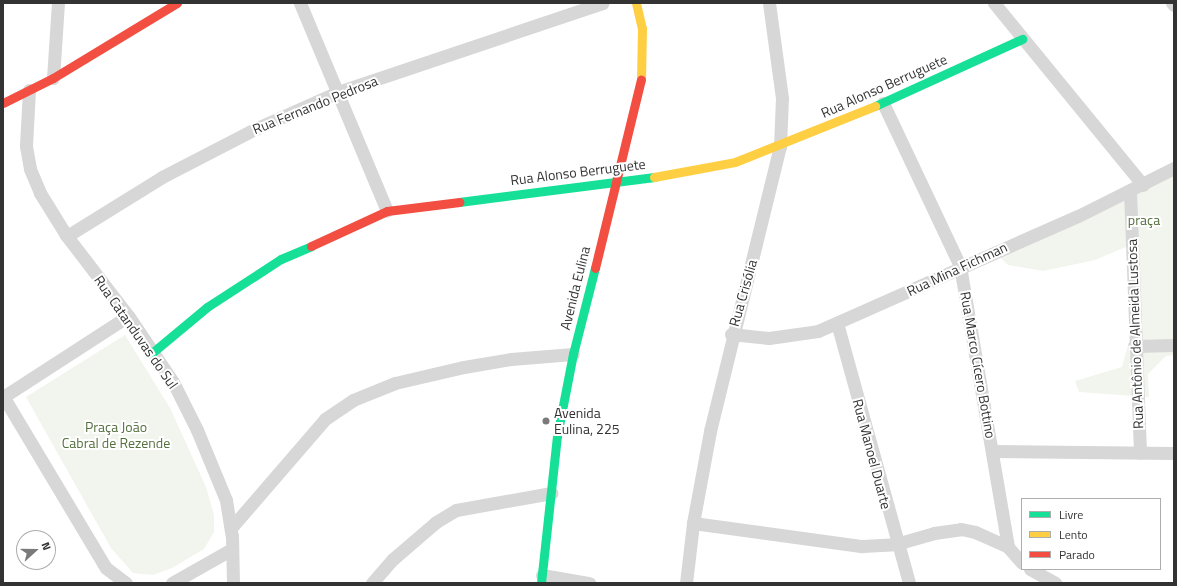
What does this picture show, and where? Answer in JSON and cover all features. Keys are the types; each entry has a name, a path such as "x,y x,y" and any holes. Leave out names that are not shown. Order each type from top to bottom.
{"street":[{"path":"52,78 58,3"},
{"path":"3,103 52,78 177,3"},
{"path":"300,3 387,211"},
{"name":"Rua Fernando Pedrosa","path":"67,236 169,173 255,129 338,92 602,3"},
{"name":"Avenida Eulina","path":"541,579 557,436 573,354 614,184 640,91 644,59 642,28 636,3"},
{"name":"Rua Crisólia","path":"686,583 693,524 731,334 764,221 780,146 782,98 769,3"},
{"path":"994,3 1143,185"},
{"name":"Rua Alonso Berruguete","path":"153,352 207,307 281,259 387,211 614,184 735,162 780,146 883,103 1022,39"},
{"name":"Rua Catanduvas do Sul","path":"29,90 26,146 30,169 40,193 67,236 128,316 173,382 197,430 226,500 231,528 233,583"},
{"name":"Rua Marco Cícero Bottino","path":"883,103 960,266 1008,547"},
{"name":"Rua Mina Fichman","path":"731,334 769,338 796,336 837,324 960,266 1143,185 1174,168"},
{"name":"Rua Antônio de Almeida Lustosa","path":"1130,191 1134,346 1140,452"},
{"path":"126,583 106,568 3,396 128,316"},
{"name":"Rua Manoel Duarte","path":"837,324 896,544 909,583"},
{"path":"1134,346 1174,345"},
{"path":"231,528 326,419 353,400 395,383 464,367 511,359 573,354"},
{"path":"992,451 1174,453"},
{"path":"372,583 393,559 425,531 456,510 551,493"},
{"path":"693,524 838,545 896,544 934,532 961,529 975,532 1008,547 1021,562"},
{"path":"172,583 232,549"},
{"path":"1032,570 1055,583"},
{"path":"541,579 589,583"}],"green space":[{"name":"praça","path":"1174,166 1174,355 1166,356 1148,374 1149,397 1079,392 1075,381 1122,367 1130,338 1128,246 1095,260 1043,271 1008,265 998,255"},
{"name":"Praça João Cabral de Rezende","path":"125,335 170,408 206,487 214,515 214,532 204,549 172,568 153,575 133,573 111,548 26,397"}],"traffic: fast":[{"path":"875,106 1022,39"},
{"path":"459,202 654,177"},
{"path":"153,352 207,307 281,259 311,246"},
{"path":"541,583 557,436 573,354 595,268"}],"traffic: slow":[{"path":"636,3 642,28 641,80"},
{"path":"654,177 735,162 875,106"}],"traffic: jam":[{"path":"3,103 53,78 177,3"},
{"path":"595,268 641,80"},
{"path":"311,246 387,211 459,202"}],"place":[{"name":"Avenida Eulina, 225","path":"546,421"}]}
